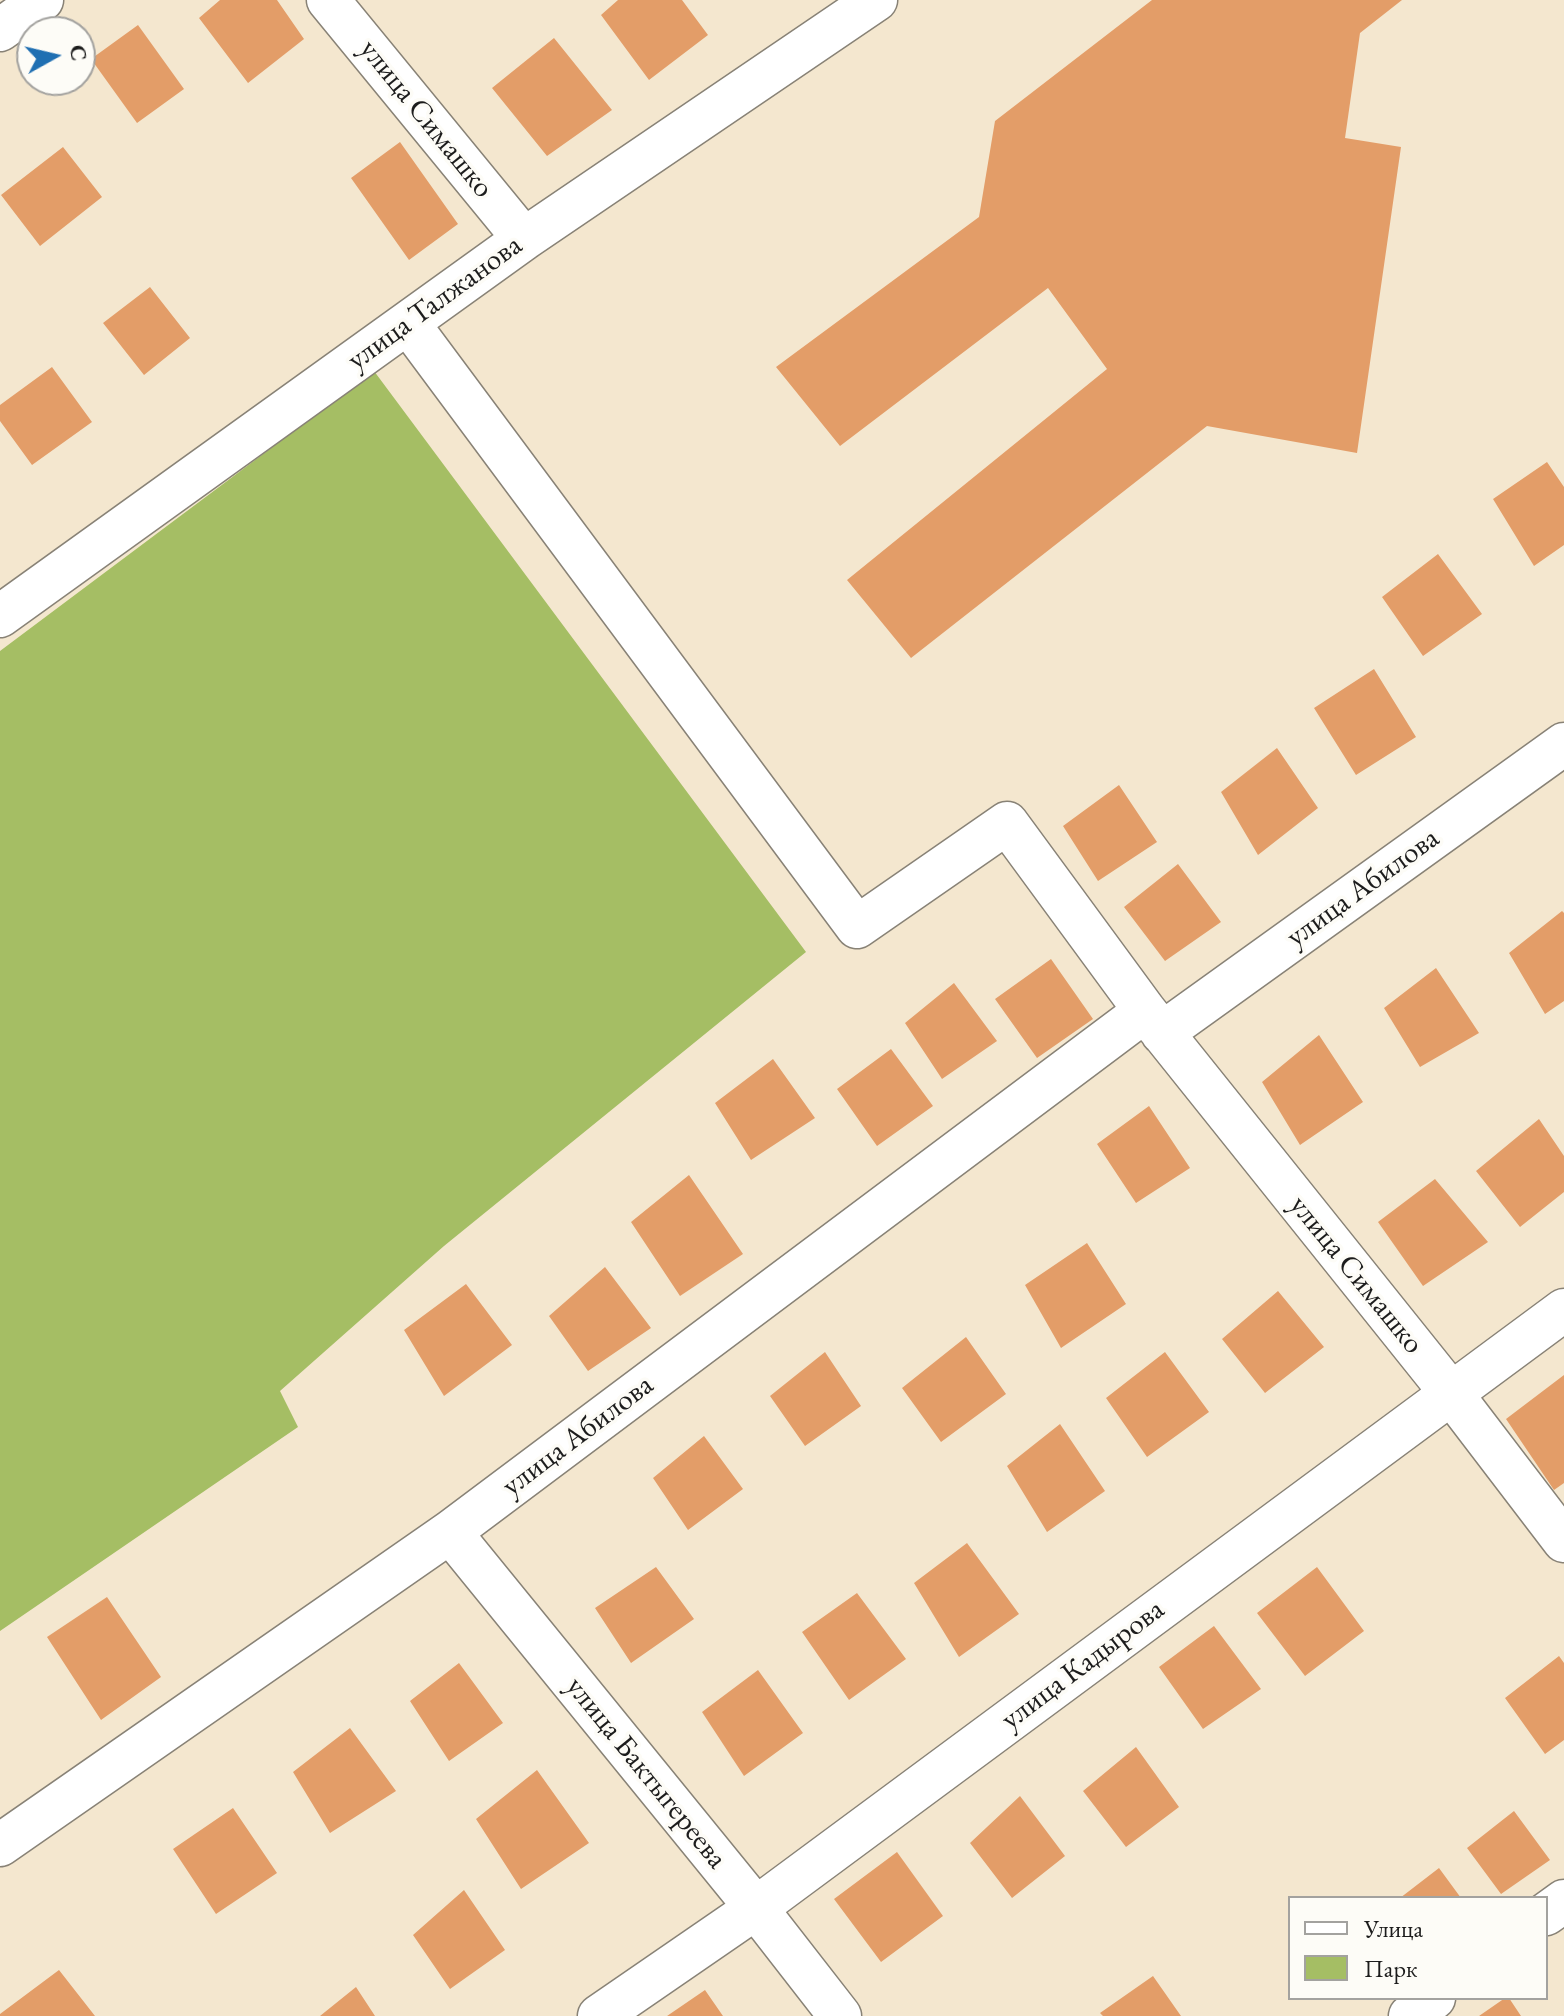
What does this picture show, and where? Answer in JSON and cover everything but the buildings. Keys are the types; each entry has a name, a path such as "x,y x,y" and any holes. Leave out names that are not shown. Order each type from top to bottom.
{"street":[{"path":"0,30 42,0"},
{"name":"улица Симашко","path":"328,0 524,239"},
{"name":"улица Талжанова","path":"0,616 524,239 876,0"},
{"name":"улица Симашко","path":"408,323 857,927 1007,823 1154,1022 1451,1393 1564,1541"},
{"name":"улица Абилова","path":"0,1845 450,1532 1154,1022 1564,744"},
{"name":"улица Кадырова","path":"599,2016 756,1908 1564,1310"},
{"name":"улица Бактыгереева","path":"450,1532 840,2016"},
{"path":"1410,2016 1431,2000"}],"green space":[{"path":"374,371 806,952 444,1246 280,1391 298,1427 0,1631 0,651"}]}
